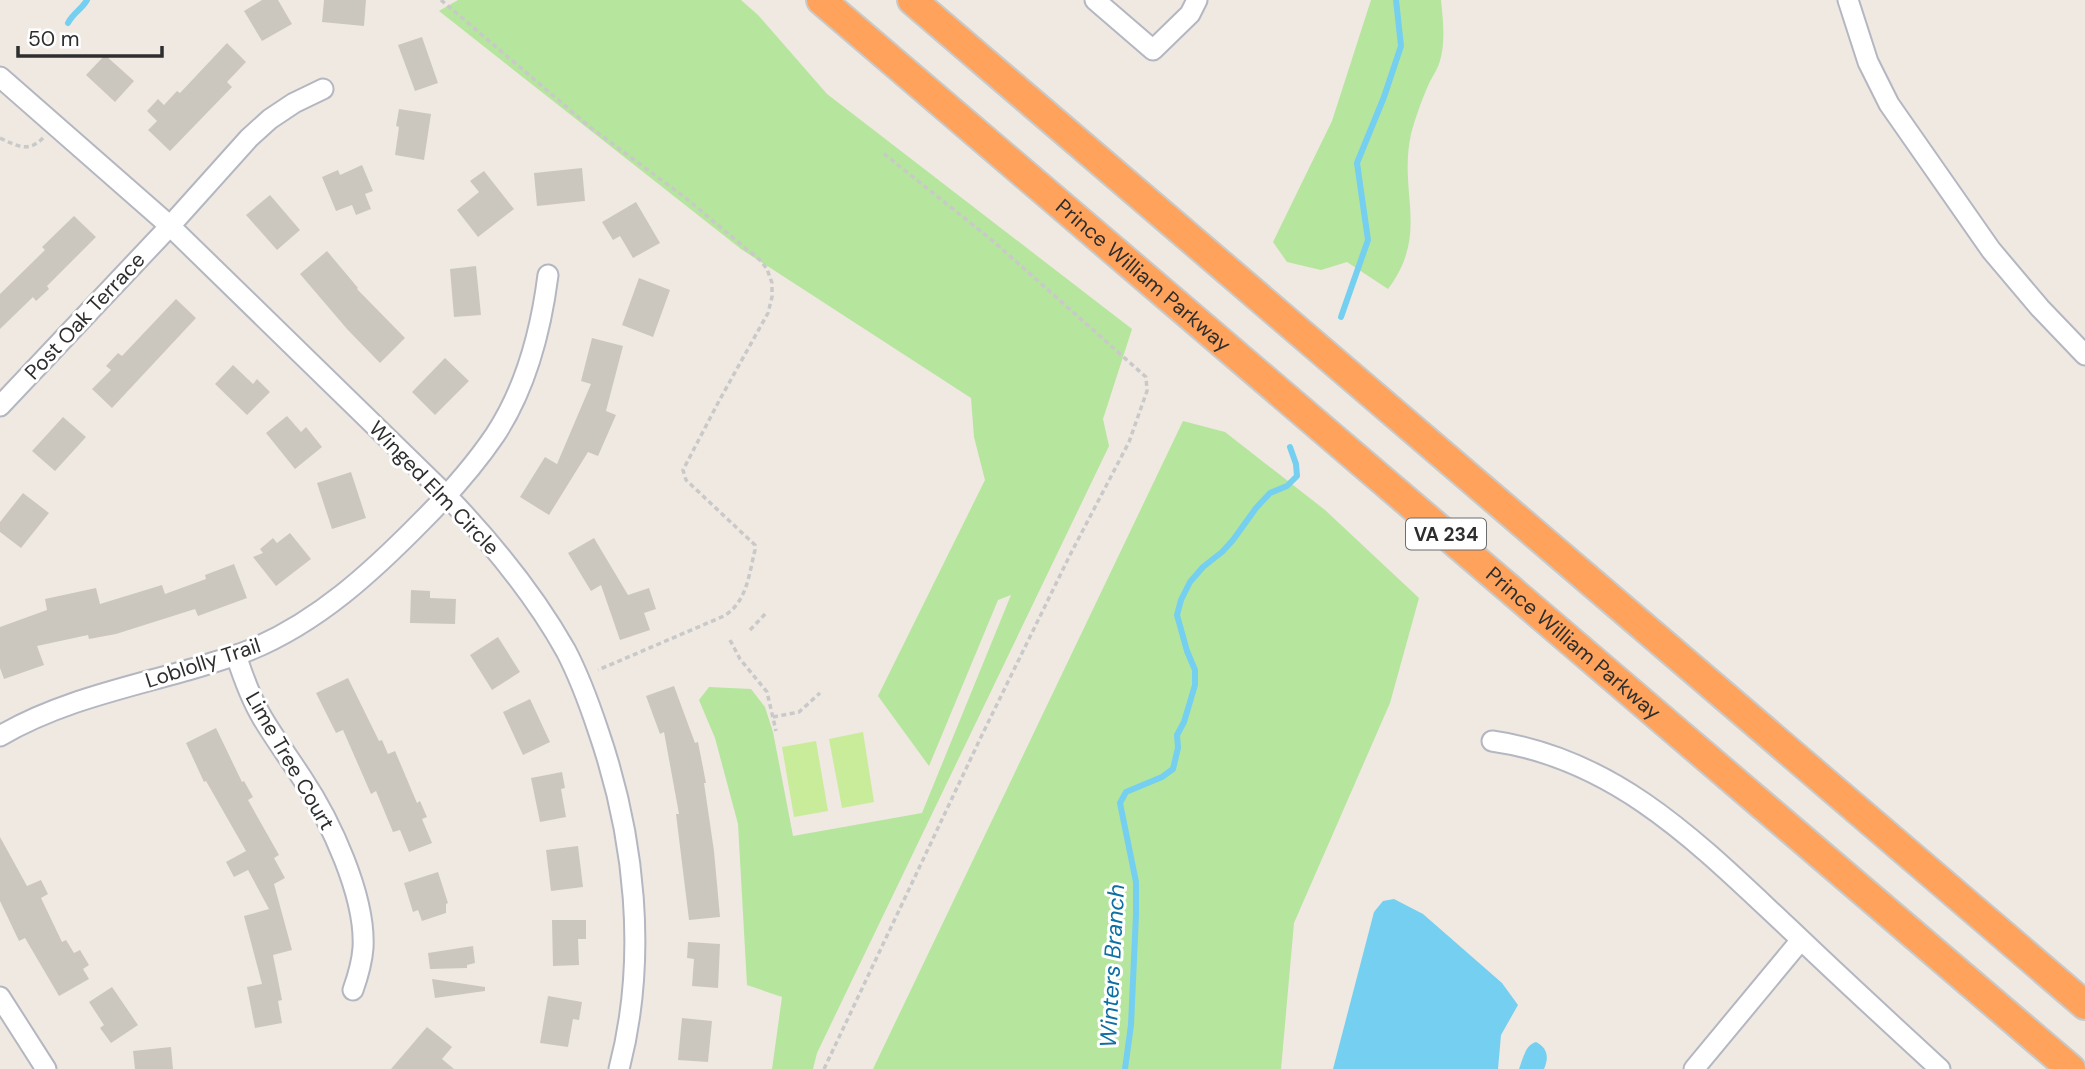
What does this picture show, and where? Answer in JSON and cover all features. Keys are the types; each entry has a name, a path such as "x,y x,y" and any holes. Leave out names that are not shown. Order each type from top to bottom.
{"highway":[{"name":"Prince William Parkway","path":"821,0 2071,1069"},
{"name":"VA 234","path":"912,0 2085,1005"}],"street":[{"path":"1095,0 1153,50 1190,14 1196,0"},
{"path":"1848,0 1868,62 1889,104 1991,250 2040,308 2085,355"},
{"name":"Winged Elm Circle","path":"0,77 170,226 447,496 509,567 543,614 567,653 607,755 631,872 635,961 631,1011 619,1069"},
{"name":"Post Oak Terrace","path":"0,406 249,138 270,119 294,103 323,89"},
{"name":"Loblolly Trail","path":"0,736 40,716 84,699 250,650 290,630 355,585 447,496 496,434 530,360 542,317 548,275"},
{"name":"Lime Tree Court","path":"236,655 262,717 321,811 337,844 356,898 362,923 363,948 359,974 353,990"},
{"path":"1492,741 1520,746 1592,774 1636,797 1677,827 1723,865 1940,1069"},
{"path":"1694,1069 1801,940"},
{"path":"0,997 46,1069"}],"path":[{"path":"441,0 590,127 683,196 753,254 769,273 772,288 768,313 683,470 686,481 756,548 741,599 733,611 722,620 598,670"},
{"path":"0,138 28,148 38,143 43,138 36,109"},
{"path":"824,1069 981,737 1129,442 1147,391 1146,377 993,241 883,153"},
{"path":"750,630 767,611"},
{"path":"730,640 740,659 765,689 776,731"},
{"path":"773,717 797,713 820,693"}],"green space":[{"path":"458,0 741,0 758,15 827,94 1132,329 1103,419 1109,446 817,1053 813,1069 772,1069 782,997 747,985 738,824 715,738 699,700 709,687 751,689 765,707 773,732 793,836 922,813 1011,595 998,600 929,766 878,696 985,480 974,437 971,398 741,249 439,11"},
{"path":"1371,0 1441,0 1443,24 1443,48 1439,64 1425,93 1411,134 1408,155 1410,231 1407,249 1401,269 1388,289 1347,262 1321,270 1287,262 1273,242 1332,121"},
{"path":"1183,421 1225,432 1325,510 1419,598 1390,703 1294,923 1281,1069 873,1069"},
{"path":"863,732 874,802 842,808 829,739"},
{"path":"816,741 828,811 794,817 782,747"}],"water":[{"path":"1394,899 1423,914 1502,983 1518,1005 1501,1035 1498,1069 1333,1069 1374,912 1383,901"},
{"path":"1536,1042 1543,1047 1546,1054 1544,1069 1519,1069 1527,1049"}],"building":[{"path":"262,0 278,0 292,24 262,41 244,11"},
{"path":"324,0 366,0 364,26 322,22"},
{"path":"422,37 438,83 415,91 398,45"},
{"path":"227,43 246,62 227,82 232,87 170,151 148,130 157,121 147,111 158,99 164,105 177,91 180,93"},
{"path":"105,55 134,81 115,102 86,75"},
{"path":"399,109 431,114 424,160 395,155"},
{"path":"362,165 373,191 365,194 371,209 356,215 352,205 336,211 322,177 338,170 340,175"},
{"path":"582,168 585,201 537,206 534,173"},
{"path":"484,171 514,209 478,237 457,210 479,192 470,181"},
{"path":"270,195 300,230 277,250 246,215"},
{"path":"636,202 660,243 633,258 620,236 613,240 602,222"},
{"path":"74,216 96,237 47,286 49,289 36,301 33,297 0,329 0,294 45,250 42,247"},
{"path":"327,251 357,289 405,338 380,363 300,274"},
{"path":"476,266 481,315 454,317 450,269"},
{"path":"639,278 670,290 653,337 622,325"},
{"path":"176,299 196,318 112,408 92,389 111,370 106,366 118,353 122,356"},
{"path":"592,338 623,346 606,411 616,415 598,456 588,452 549,515 520,497 545,457 557,464 591,384 581,381"},
{"path":"445,358 469,381 435,415 412,392"},
{"path":"233,365 253,384 257,379 270,392 247,415 215,384"},
{"path":"287,416 301,432 306,427 322,447 295,469 266,433"},
{"path":"63,417 86,437 55,471 32,451"},
{"path":"351,472 366,518 332,529 317,483"},
{"path":"23,493 49,513 21,548 0,532 0,522"},
{"path":"290,533 311,559 276,586 253,557 263,553 260,549 273,538 277,543"},
{"path":"594,538 628,595 649,588 656,609 644,613 650,630 620,640 601,585 591,591 568,553"},
{"path":"234,564 247,598 198,616 195,609 116,634 89,639 88,635 37,646 44,665 4,679 0,668 0,627 47,610 45,599 96,588 100,604 162,585 165,594 206,579 205,575"},
{"path":"411,590 430,591 430,598 456,599 455,624 410,623"},
{"path":"498,637 520,672 492,690 470,655"},
{"path":"348,678 379,741 382,740 388,754 395,751 417,803 420,801 427,817 422,819 432,843 409,852 400,830 393,832 376,791 371,794 343,730 336,733 316,693"},
{"path":"674,686 695,743 698,742 706,783 720,917 689,920 676,814 679,814 664,732 660,734 646,696"},
{"path":"530,699 550,742 523,755 503,712"},
{"path":"216,728 242,782 244,781 253,797 248,800 279,855 274,858 285,878 274,884 292,950 273,955 282,1000 278,1001 282,1023 255,1028 247,987 262,984 244,916 269,909 248,870 234,877 226,862 246,851 206,781 204,782 186,743"},
{"path":"562,772 565,788 561,789 566,817 540,822 531,778"},
{"path":"0,837 27,886 41,880 48,894 41,898 62,942 66,940 74,953 80,950 89,965 83,969 89,979 59,996 25,938 19,941 0,901"},
{"path":"578,846 583,887 551,891 546,850"},
{"path":"438,872 448,903 446,913 422,921 418,910 413,912 404,883"},
{"path":"552,920 586,920 586,939 578,939 579,965 553,966"},
{"path":"688,942 720,944 718,988 692,986 694,959 687,958"},
{"path":"473,946 475,963 467,965 467,968 430,969 428,953"},
{"path":"432,979 485,987 485,991 435,998"},
{"path":"112,987 138,1025 111,1043 100,1028 104,1025 89,1002"},
{"path":"548,996 582,1002 579,1020 573,1019 568,1047 540,1043"},
{"path":"682,1018 712,1021 708,1062 678,1060"},
{"path":"427,1027 452,1047 442,1059 454,1069 391,1069"},
{"path":"171,1047 173,1069 135,1069 133,1051"}],"waterway":[{"path":"68,23 87,0"},
{"name":"Winters Branch","path":"1341,317 1368,240 1357,163 1401,46 1396,0"},
{"name":"Winters Branch","path":"1125,1069 1131,1025 1136,882 1120,803 1126,792 1162,777 1173,769 1178,748 1177,735 1184,722 1195,685 1195,670 1177,615 1181,600 1190,582 1233,540 1270,493 1287,486 1297,476 1290,447"}]}
